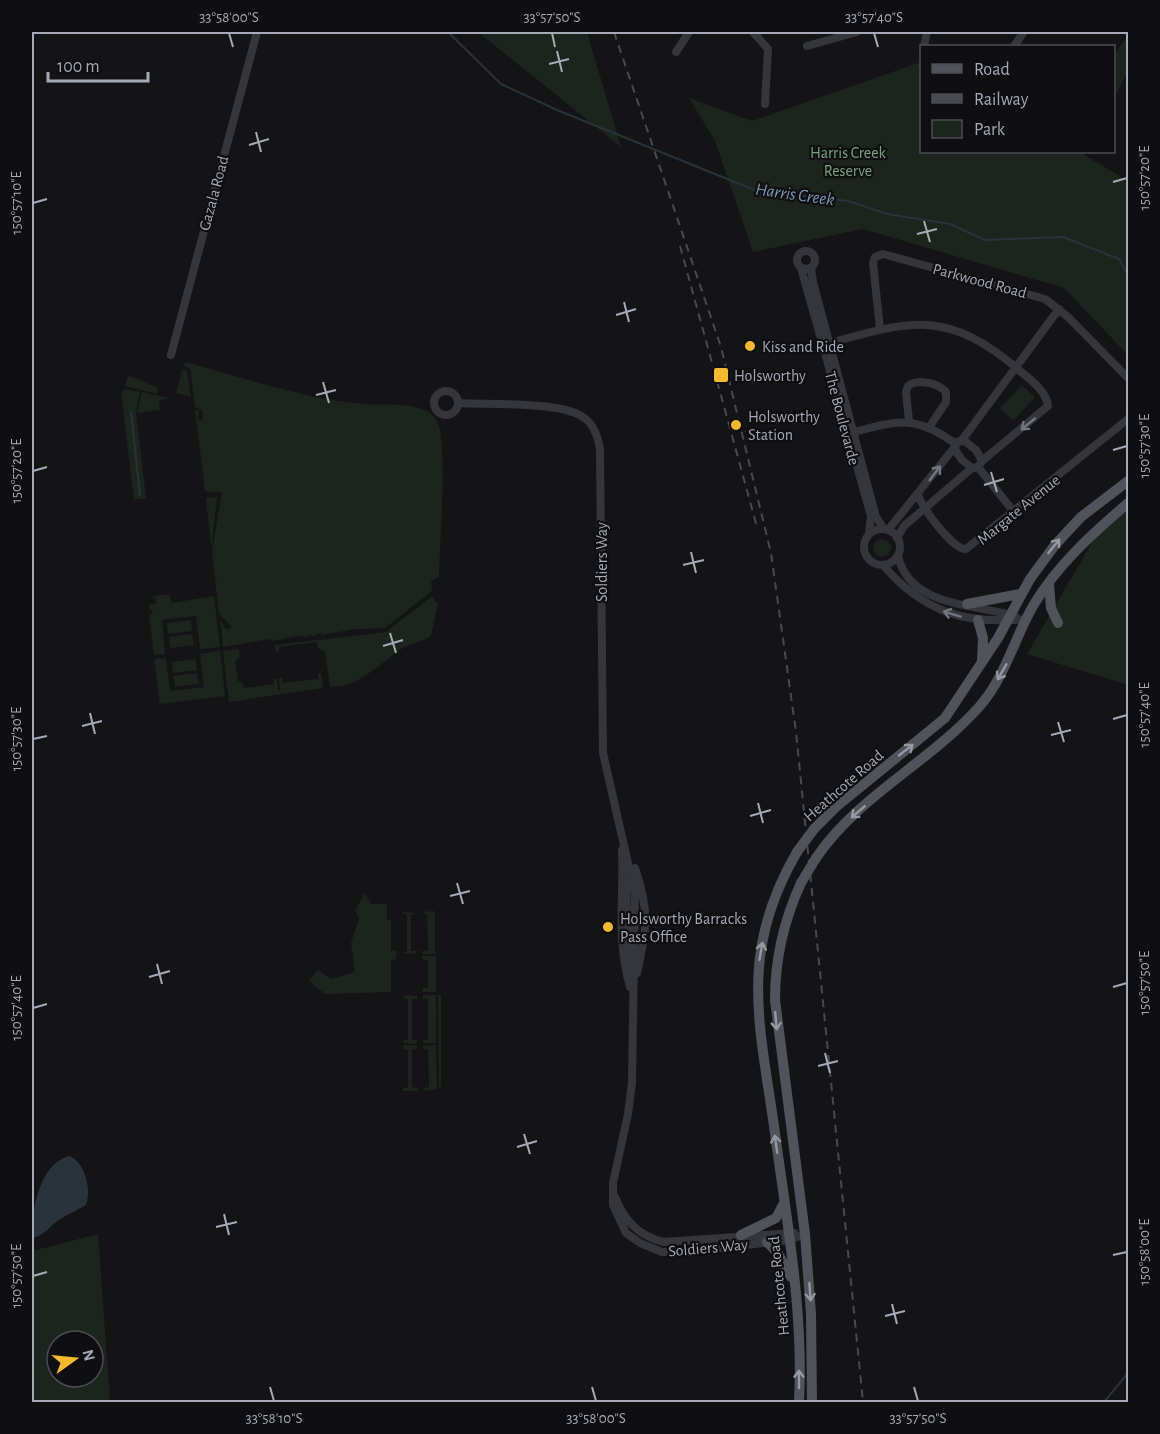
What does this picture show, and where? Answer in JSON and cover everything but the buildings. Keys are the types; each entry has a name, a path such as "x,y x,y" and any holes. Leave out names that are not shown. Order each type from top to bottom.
{"main road":[{"name":"Heathcote Road","path":"799,1402 799,1356 794,1282 756,992 765,926 780,884 797,852 814,829 845,799 945,718 981,664 1020,594 1043,560 1069,529 1128,481"},
{"name":"Heathcote Road","path":"812,1402 811,1314 805,1234 775,1000 778,963 786,922 801,883 816,858 851,818 947,738 975,711 1003,671 1026,620 1049,583 1090,536 1128,503"},
{"path":"1049,583 1051,608 1058,623"},
{"path":"967,604 1020,594"},
{"path":"978,620 983,634 981,664"},
{"path":"741,1235 778,1216 784,1202"},
{"path":"767,1242 777,1252 794,1282"}],"street":[{"name":"Gazala Road","path":"171,355 257,32"},
{"path":"676,52 689,32"},
{"path":"753,32 768,49 765,104"},
{"path":"807,46 857,32"},
{"path":"1015,45 1024,32"},
{"path":"807,250 815,257 811,268 801,268 797,257 802,251 807,250"},
{"name":"Parkwood Road","path":"880,329 873,263 875,257 883,254 1039,297 1059,309 1128,378"},
{"name":"The Boulevarde","path":"801,268 854,432 876,517 886,529"},
{"name":"The Boulevarde","path":"811,268 826,345 871,516 869,533"},
{"path":"1026,620 1008,618 978,620 944,612 917,598 898,583 883,565 871,561 865,554 864,541 869,533 886,529 918,494 1059,309"},
{"path":"826,345 880,329 919,324 950,329 981,342 1015,367 1045,395 1048,406 903,527 897,538 902,572 922,591 940,599 967,604 1008,618"},
{"path":"909,421 908,386 917,381 944,389 947,399 930,426"},
{"name":"Soldiers Way","path":"459,403 564,409 584,417 598,437 601,456 603,753 621,836 640,884 646,911 646,931 632,994 632,1082 613,1189 613,1205 626,1233 651,1248 674,1253 767,1242 788,1236"},
{"name":"Margate Avenue","path":"918,494 925,509 955,545 963,550 972,546 1128,419"},
{"path":"854,432 891,422 909,421 930,426 957,444 976,450 977,465"},
{"path":"957,444 962,460 977,465 1014,512"},
{"path":"886,529 897,538"},
{"path":"883,565 891,562 898,555"},
{"name":"Soldiers Way","path":"621,836 619,919 624,968 632,994"},
{"name":"Soldiers Way","path":"613,1189 624,1217 636,1230 654,1240 678,1241 741,1235 788,1236"},
{"path":"788,1236 805,1234"}],"green space":[{"path":"478,32 587,32 621,147"},
{"path":"1128,34 1128,71 1115,96 1115,54"},
{"name":"Harris Creek Reserve","path":"920,62 920,153 1085,153 1084,155 1120,176 1128,185 1128,355 1064,288 863,229 753,252 715,141 689,98 752,121"},
{"path":"186,362 318,397 363,404 413,406 430,413 436,419 440,430 443,470 439,577 431,581 432,591 385,628 355,629 312,636 311,634 306,637 271,641 271,639 223,647 220,619 226,630 232,627 219,614 215,581 218,580 215,579 212,551 222,493 205,491 195,410 199,410 198,419 203,421 202,410 195,407 190,368 183,366"},
{"path":"182,370 187,371 191,397 176,393"},
{"path":"130,376 158,388 157,394 125,386"},
{"path":"1022,385 1035,397 1013,421 1000,408"},
{"path":"125,389 140,392 136,413 146,498 134,500 121,393"},
{"path":"142,392 168,399 159,400 160,410 137,413"},
{"path":"217,497 212,544 211,544 206,498"},
{"path":"1128,505 1128,685 1027,654 1101,527"},
{"path":"878,539 886,539 891,544 889,555 878,557 873,552 873,544"},
{"path":"169,594 172,603 214,596 220,647 200,649 196,616 162,620 165,654 154,655 149,615 153,614 148,605 156,604 155,598 147,597"},
{"path":"432,596 438,604 431,635 401,649 358,680 348,684 339,687 330,686 325,652 318,647 317,642 279,647 279,652 276,652 275,645 386,632"},
{"path":"191,620 192,631 168,634 167,623"},
{"path":"192,634 194,645 170,648 169,637"},
{"path":"239,649 240,656 235,662 238,681 243,683 244,688 274,684 274,679 277,679 278,690 280,690 279,678 282,678 283,683 319,679 318,674 321,673 323,688 229,702 223,651"},
{"path":"220,651 225,696 160,704 154,659 166,658 170,691 204,687 200,654"},
{"path":"196,659 197,670 173,673 172,662"},
{"path":"197,673 199,684 175,687 173,676"},
{"path":"365,893 371,904 387,904 387,919 391,920 391,951 396,951 396,959 391,960 391,992 325,994 309,981 318,970 331,979 355,972 351,943 359,919 355,910"},
{"path":"435,911 435,954 422,954 422,951 428,951 427,915 422,912"},
{"path":"402,913 416,913 411,915 411,951 417,951 415,954 402,953 407,951 407,915"},
{"path":"422,956 436,956 436,992 423,992 423,988 428,988 428,960 422,959"},
{"path":"438,994 441,995 441,1086 439,1089"},
{"path":"404,995 417,996 417,999 412,999 412,1040 417,1040 415,1044 403,1043 403,1040 408,1040 408,999 403,999"},
{"path":"423,995 436,995 436,1043 423,1043 423,1040 428,1040 428,999 423,999"},
{"path":"404,1045 417,1046 417,1049 412,1049 412,1087 418,1088 417,1091 403,1091 403,1088 408,1087 408,1049 403,1049"},
{"path":"436,1045 437,1089 424,1091 423,1088 429,1087 428,1049 423,1049 423,1046"},
{"path":"98,1234 105,1329 45,1329 45,1389 105,1389 105,1332 110,1402 32,1402 32,1251"}],"shaded area":[{"path":"69,1156 75,1159 86,1177 88,1199 86,1205 59,1220 42,1234 32,1238 33,1215 39,1190 50,1169"}],"waterway":[{"name":"Harris Creek","path":"448,32 501,84 557,110 757,191 848,201 887,214 950,224 985,240 1063,237 1119,259 1128,275"},
{"path":"131,412 140,495"},
{"path":"1104,1402 1128,1373"}],"railway":[{"path":"614,32 721,347 771,553 796,732 863,1402"},
{"path":"680,246 757,527"}],"place":[{"name":"Kiss and Ride","path":"750,346"},
{"name":"Holsworthy","path":"721,375"},
{"name":"Holsworthy Station","path":"736,425"},
{"name":"Holsworthy Barracks Pass Office","path":"608,927"}]}
